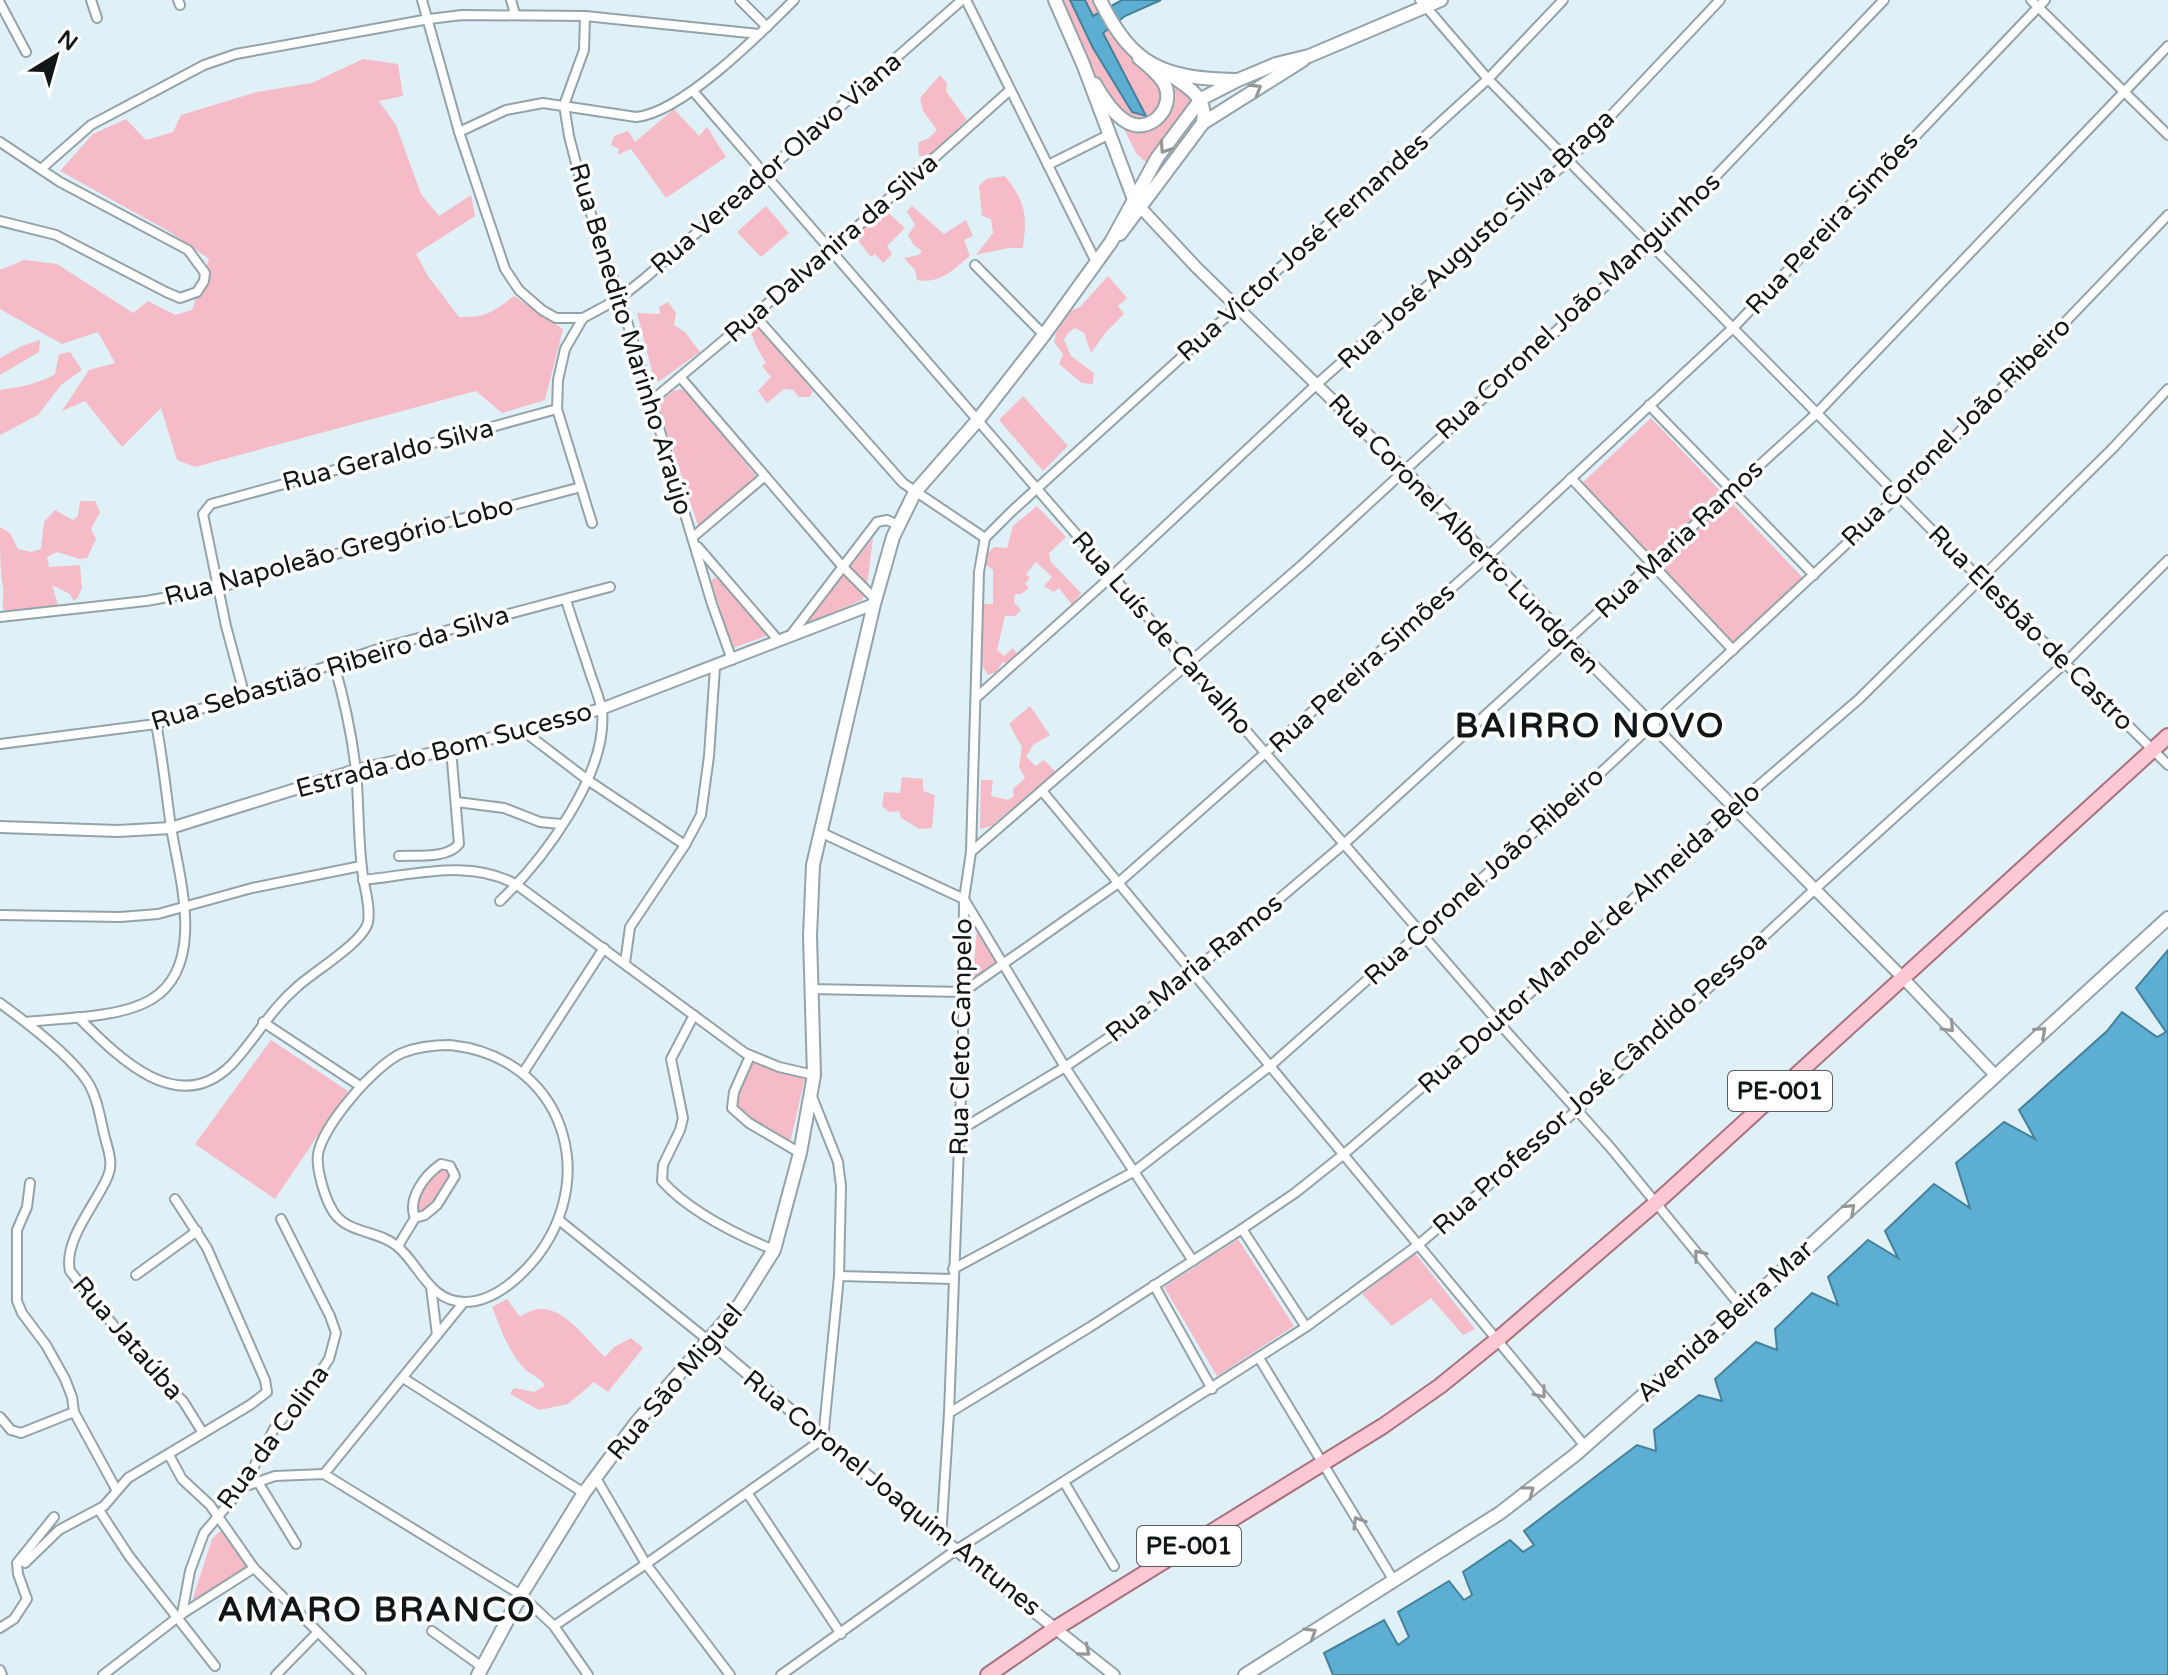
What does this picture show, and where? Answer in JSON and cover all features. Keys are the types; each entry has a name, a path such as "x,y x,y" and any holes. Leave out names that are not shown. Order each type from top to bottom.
{"main road":[{"path":"1055,0 1137,204"},
{"path":"1137,204 1203,123 1309,56 1422,4 1441,0"},
{"path":"1083,64 1111,108 1124,121 1140,125 1153,122 1162,114 1166,103 1162,81 1139,58 1102,4"},
{"path":"1137,204 1165,147 1201,99 1276,64 1309,56"},
{"path":"1139,58 1165,72 1201,99 1204,106 1203,123"},
{"path":"1165,72 1238,80"},
{"name":"Rua São Miguel","path":"480,1671 521,1595 584,1493 636,1423 753,1287 774,1250 800,1153 814,1075 810,989 811,887 820,832 875,602 898,525 915,492 977,421 1044,335 1137,204"},
{"name":"PE-001","path":"988,1675 1056,1628 1416,1403 1498,1339 1657,1202 2168,736"},
{"name":"Avenida Beira Mar","path":"1245,1675 1503,1510 1585,1446 1742,1308 2168,918"}],"street":[{"path":"91,0 97,18"},
{"path":"422,0 459,132 505,269 519,290 542,310 566,320 583,318"},
{"path":"511,0 515,14"},
{"path":"740,0 767,27"},
{"path":"459,132 506,110 543,103 636,117 651,116 693,91 794,0"},
{"path":"964,0 1096,262"},
{"name":"Rua Vereador Olavo Viana","path":"583,318 620,298 964,0"},
{"name":"Rua Victor José Fernandes","path":"1037,489 1488,79 1563,0"},
{"name":"Rua José Augusto Silva Braga","path":"977,697 1317,384 1569,160 1720,0"},
{"name":"Rua Coronel João Manguinhos","path":"971,852 1303,564 1652,243 1884,0"},
{"path":"2038,2 2168,135"},
{"name":"Rua Pereira Simões","path":"963,992 1117,884 1488,556 1734,327 2038,2"},
{"path":"0,3 26,52"},
{"name":"Rua Elesbão de Castro","path":"1422,4 1488,79 1980,579 2168,765"},
{"path":"41,169 91,125 204,65 236,54 429,19 515,14 585,16 759,34"},
{"path":"564,105 584,50 585,16"},
{"name":"Rua Maria Ramos","path":"960,1130 1065,1067 1142,1015 1345,843 1817,413 2168,46"},
{"name":"Rua Luís de Carvalho","path":"693,91 829,252 1657,1202 1742,1308"},
{"name":"Rua Dalvanira da Silva","path":"650,402 829,252 1009,91"},
{"name":"Rua Benedito Marinho Araújo","path":"564,105 584,194 620,298 712,604 732,660"},
{"path":"1048,165 1108,135"},
{"path":"0,142 102,206 188,250 205,273 202,287 193,295 180,298 56,235 0,221"},
{"name":"Rua Coronel Alberto Lundgren","path":"1137,204 1404,470 1995,1075"},
{"name":"Rua Coronel João Ribeiro","path":"839,1276 953,1274 1135,1171 1270,1066 1652,726 1899,495 2168,215"},
{"path":"975,265 1044,335"},
{"path":"755,316 836,411 915,492 985,538 1037,489"},
{"path":"583,318 565,349 558,380 557,409 592,523"},
{"path":"681,378 875,602"},
{"name":"Rua Doutor Manoel de Almeida Belo","path":"949,1413 1067,1342 1242,1229 1344,1154 1498,1022 1734,807 1887,673 2113,448 2168,389"},
{"path":"1649,405 1814,575"},
{"name":"Rua Geraldo Silva","path":"218,588 203,514 211,504 557,409"},
{"path":"765,476 695,541 784,639 877,522 887,520 898,525"},
{"path":"1571,478 1733,650"},
{"name":"Rua Napoleão Gregório Lobo","path":"0,617 146,601 218,588 581,487"},
{"name":"Rua Cleto Campelo","path":"941,1538 960,1130 964,899 971,852 979,572 985,538"},
{"name":"Rua Professor José Cândido Pessoa","path":"781,1675 956,1550 1306,1327 1418,1245 1577,1110 2065,663 2168,560"},
{"name":"Rua Sebastião Ribeiro da Silva","path":"0,744 156,724 395,644 610,587"},
{"path":"218,588 244,693"},
{"path":"500,901 517,885 561,824 589,781 598,752 601,709 566,600"},
{"name":"Estrada do Bom Sucesso","path":"0,827 118,831 171,828 356,770 451,749 601,709 875,602"},
{"path":"78,1017 130,1066 160,1080 188,1086 209,1081 229,1067 263,1022 309,976 365,931 368,921 361,866 356,770 334,664"},
{"path":"625,963 630,927 685,845 701,815 715,667"},
{"path":"26,1022 121,1010 156,997 168,983 181,956 186,905 156,724"},
{"path":"522,730 589,781 685,845"},
{"path":"399,856 439,854 455,849 459,837 451,749"},
{"path":"1043,792 1585,1446"},
{"path":"457,802 504,808 540,822 561,824"},
{"path":"820,832 964,899 1065,1067 1193,1261"},
{"path":"0,915 120,917 158,914 361,866"},
{"path":"363,880 470,869 495,873 517,885 750,1056 814,1075"},
{"path":"523,1073 604,948"},
{"path":"810,989 963,992"},
{"name":"Rua Jataúba","path":"0,1003 26,1022 89,1083 96,1102 111,1164 108,1176 73,1244 68,1260 70,1271 143,1362 183,1401 203,1433"},
{"path":"694,1015 671,1059 683,1118 663,1165 662,1181 711,1218 741,1236 774,1250"},
{"path":"263,1022 360,1086"},
{"path":"441,1045 484,1050 523,1073 549,1100 566,1150 566,1196 559,1220 537,1255 512,1282 491,1295 464,1302 444,1295 431,1287 398,1246 357,1230 336,1216 320,1175 318,1155 360,1086 401,1054 441,1045"},
{"path":"750,1056 734,1092 732,1108 749,1123 800,1153"},
{"path":"554,1626 823,1439 839,1276 840,1175 830,1139 811,1094"},
{"path":"398,1246 415,1218 430,1212 448,1190 455,1176 450,1166 437,1166 418,1190 411,1208 415,1218"},
{"path":"30,1183 27,1207 17,1230 19,1271 16,1296 22,1313 40,1335 65,1379 74,1412 116,1489"},
{"path":"25,1563 54,1534 99,1510 128,1478 261,1398 267,1390 197,1231 175,1199"},
{"name":"Rua da Colina","path":"180,1616 196,1551 204,1533 243,1487 274,1429 311,1386 329,1359 336,1339 330,1316 281,1219"},
{"name":"Rua Coronel Joaquim Antunes","path":"559,1220 709,1341 941,1538 1114,1675"},
{"path":"1242,1229 1306,1327"},
{"path":"136,1275 197,1231"},
{"path":"1154,1285 1212,1389"},
{"path":"431,1287 437,1335"},
{"path":"324,1474 464,1302"},
{"path":"1259,1358 1394,1581"},
{"path":"403,1378 584,1493"},
{"path":"0,1417 11,1430 21,1433 74,1412"},
{"path":"169,1455 184,1482 217,1514 254,1568 361,1675"},
{"path":"243,1487 284,1475 324,1474 521,1595 554,1626 588,1675"},
{"path":"596,1478 646,1564 730,1675"},
{"path":"258,1482 296,1544"},
{"path":"1064,1482 1114,1566"},
{"path":"748,1494 841,1634"},
{"path":"99,1510 129,1556 180,1616 215,1666"},
{"path":"0,1628 14,1619 27,1599 17,1570 18,1560 54,1517"},
{"path":"103,1675 180,1616 254,1568"},
{"name":"Rua São Miguel","path":"432,1631 480,1671"},
{"path":"276,1675 318,1632"}],"shaded area":[{"path":"1059,0 1095,0 1116,40 1160,83 1163,96 1161,110 1146,122 1130,117 1116,105 1092,72"},
{"path":"363,59 398,64 403,96 379,101 396,125 421,194 439,216 471,195 475,216 416,254 428,276 459,317 489,313 514,296 563,329 545,400 502,413 476,391 195,467 177,460 161,408 122,447 85,401 62,411 89,370 115,363 98,332 62,344 0,309 0,270 24,260 57,264 133,313 148,301 175,315 192,310 209,259 170,232 60,171 93,134 126,119 146,140 173,132 181,115 257,92 312,83"},
{"path":"940,75 947,83 946,91 967,120 928,156 919,156 918,143 937,130 923,111 920,98"},
{"path":"1165,77 1196,98 1147,163 1136,153 1123,127 1162,123 1172,111 1176,95"},
{"path":"674,109 699,136 707,127 726,157 666,198 631,149 617,155 619,149 611,145 614,136 628,131 635,142"},
{"path":"1005,176 1023,209 1023,248 976,255 993,233 991,219 982,216 979,186 986,179"},
{"path":"766,206 789,233 761,257 737,232"},
{"path":"912,206 944,234 966,220 973,236 964,240 970,256 940,278 917,280 915,270 904,258 919,255 922,251 908,235 915,225 907,211"},
{"path":"883,208 905,228 887,246 892,254 883,263 875,254 871,257 853,234"},
{"path":"1108,276 1127,298 1118,306 1124,314 1091,353 1084,333 1075,328 1064,340 1071,356 1094,373 1093,384 1082,383 1059,364 1063,354 1054,342 1056,333 1069,312 1080,307"},
{"path":"668,302 676,313 674,325 685,332 700,352 658,382 652,371 637,313 660,314 659,307"},
{"path":"752,322 756,322 813,391 810,397 799,397 793,390 784,389 767,403 758,391 771,377 762,366 766,363 753,338"},
{"path":"40,340 39,352 0,375 0,358"},
{"path":"70,352 82,370 61,385 38,415 0,435 0,390 29,385 55,374 59,354"},
{"path":"681,389 689,394 757,477 698,526 658,404 673,391"},
{"path":"1023,396 1068,446 1043,471 999,420"},
{"path":"1651,418 1804,579 1732,644 1578,487"},
{"path":"80,501 95,501 100,512 91,529 96,539 87,558 57,552 47,557 49,567 80,565 82,588 77,599 73,600 70,594 52,585 58,605 39,614 25,609 5,613 0,527 10,533 18,549 31,552 41,549 44,522 55,510 73,520 78,516"},
{"path":"1037,506 1066,537 1049,553 1051,562 1081,593 1072,605 1059,588 1054,592 1044,586 1052,577 1036,562 1026,574 1030,578 1025,584 1029,588 1015,594 1014,602 1021,610 1015,616 1005,616 997,650 1004,656 1013,648 1017,654 1008,664 1003,662 996,672 988,675 978,659 981,604 993,604 993,570 980,561 994,547 1007,548 1013,526"},
{"path":"873,538 866,593 862,600 804,625"},
{"path":"714,578 769,635 733,648 711,581"},
{"path":"1030,706 1050,735 1033,745 1026,757 1036,766 1044,760 1056,772 991,826 980,829 981,780 993,780 991,796 1008,800 1014,796 1013,789 1025,778 1019,767 1022,747 1009,724"},
{"path":"902,777 923,779 923,791 935,795 932,828 919,829 901,818 899,811 889,812 882,806 884,792 900,793"},
{"path":"978,920 1000,966 972,984"},
{"path":"271,1040 348,1091 275,1199 195,1144"},
{"path":"752,1061 805,1077 790,1144 743,1116 734,1105"},
{"path":"440,1167 446,1167 453,1176 428,1211 419,1210 415,1201"},
{"path":"1238,1239 1294,1326 1217,1376 1164,1287"},
{"path":"1414,1253 1475,1329 1463,1335 1431,1298 1392,1326 1362,1294"},
{"path":"507,1299 520,1317 533,1310 556,1312 577,1328 605,1357 614,1347 631,1338 643,1348 608,1392 594,1382 568,1404 539,1410 510,1394 514,1388 534,1392 545,1386 520,1364 502,1332 492,1307"},
{"path":"219,1532 226,1532 249,1566 196,1603 193,1598 212,1539"}],"water":[{"path":"1070,0 1085,0 1093,16 1122,0 1161,0 1125,16 1103,33 1146,116 1132,112 1093,48"},
{"path":"2168,950 2168,1675 1333,1675 1324,1653 1384,1620 1398,1645 1409,1637 1398,1612 1449,1581 1464,1600 1472,1595 1463,1572 1510,1540 1523,1552 1534,1545 1524,1531 1637,1445 1656,1451 1654,1430 1699,1395 1722,1401 1715,1379 1756,1342 1777,1350 1775,1329 1812,1293 1838,1305 1828,1277 1868,1240 1898,1258 1885,1231 1934,1184 1970,1208 1956,1163 2004,1122 2035,1139 2019,1110 2107,1031 2122,1012 2157,1037 2166,1032 2136,988"}],"district":[{"name":"BAIRRO NOVO","path":"1590,726"},
{"name":"AMARO BRANCO","path":"377,1610"}]}
